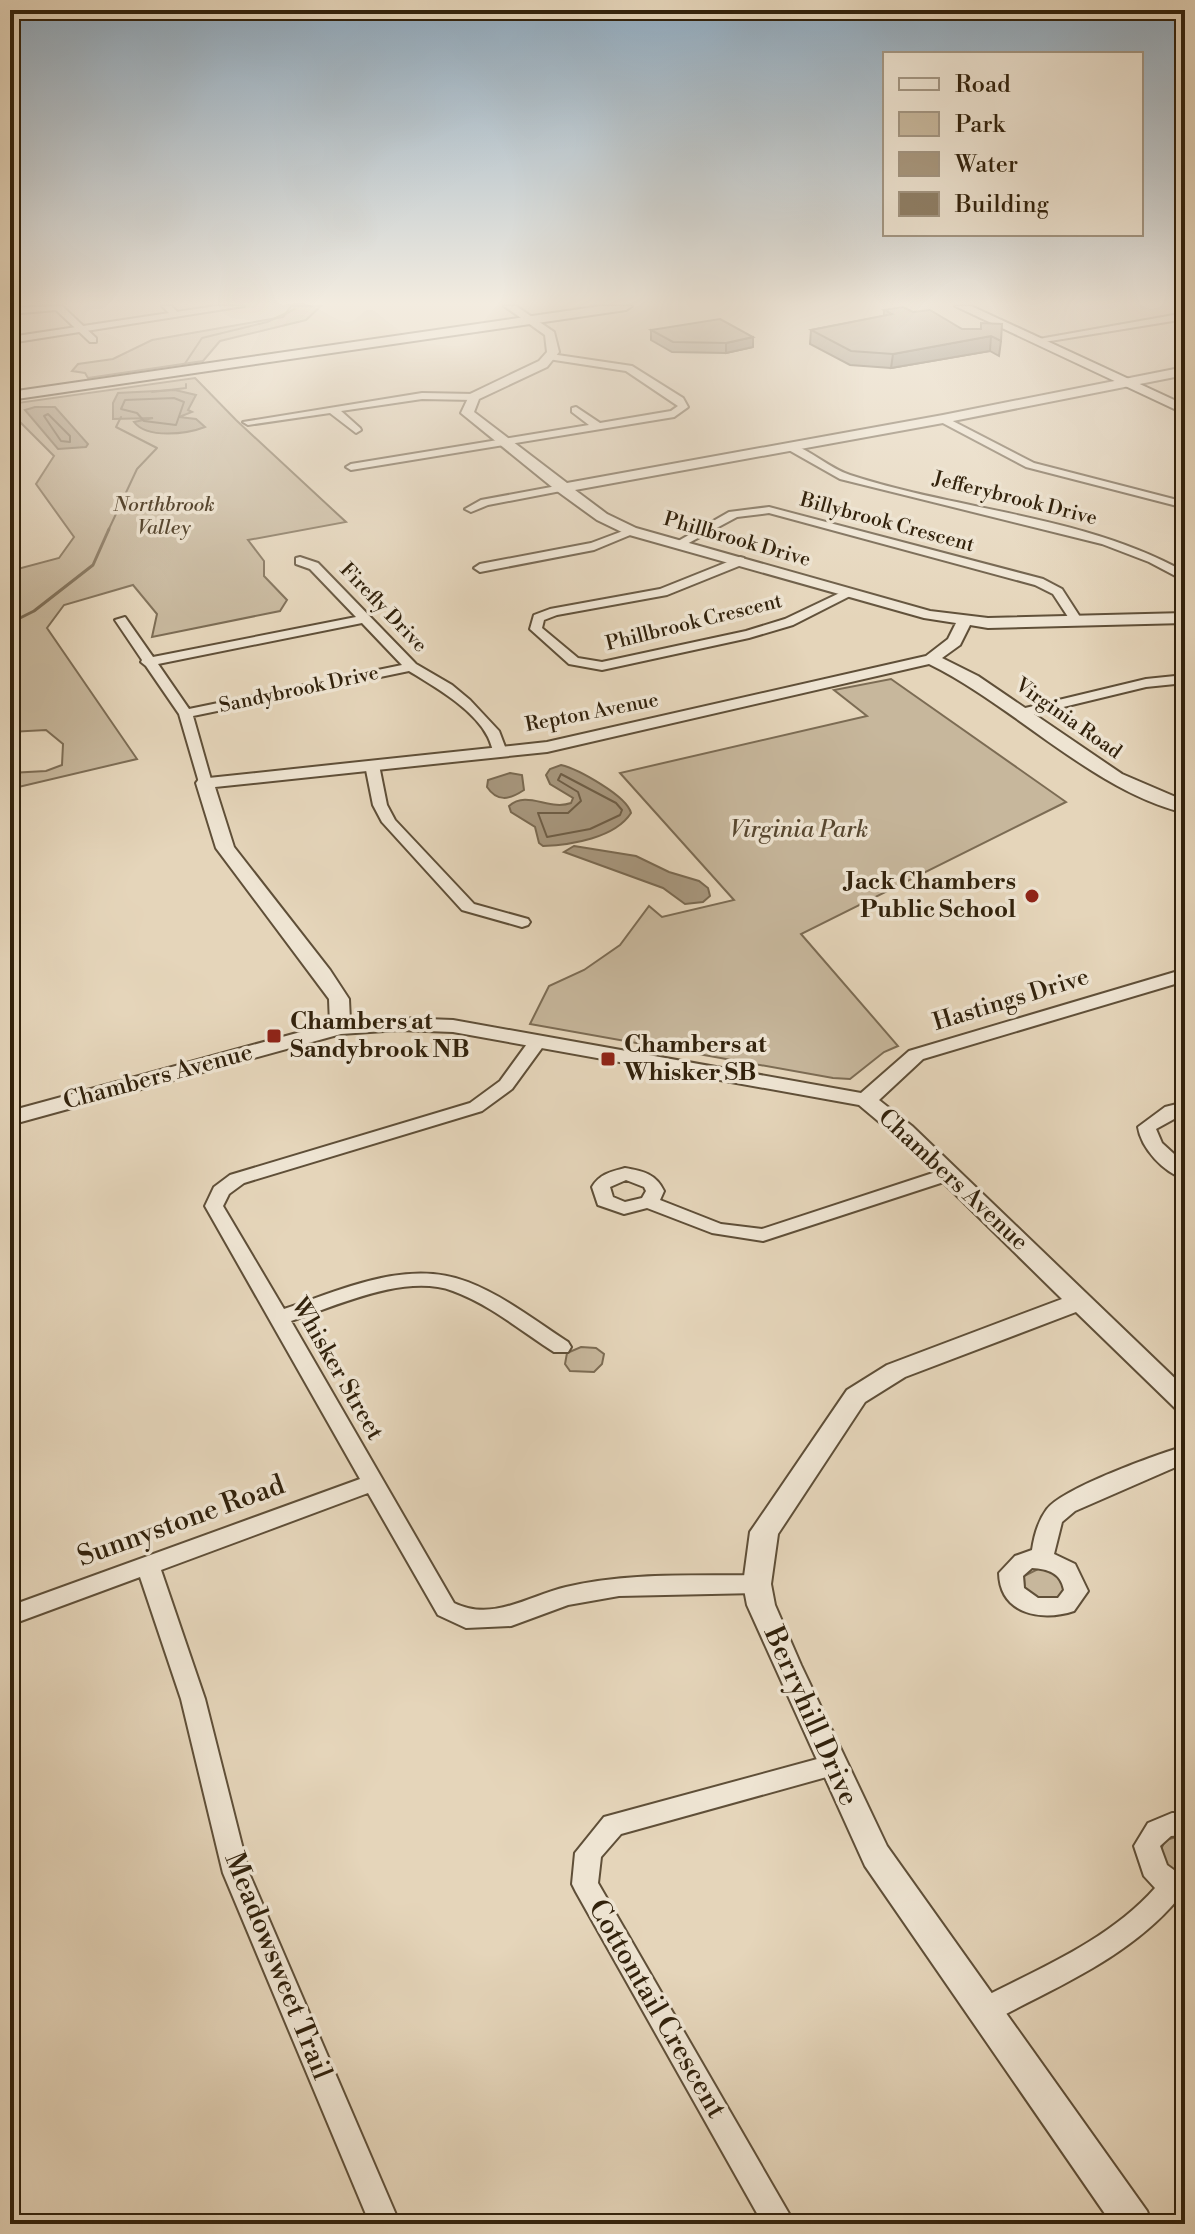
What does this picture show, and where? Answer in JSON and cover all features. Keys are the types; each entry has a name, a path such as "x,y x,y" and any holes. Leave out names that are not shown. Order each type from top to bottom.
{"street":[{"path":"248,422 324,410"},
{"path":"333,410 356,430"},
{"name":"Phillbrook Drive","path":"467,410 501,442 562,488 602,517 631,531 850,593 965,621 1185,618"},
{"path":"576,410 597,426"},
{"path":"351,467 674,414 679,410"},
{"path":"471,509 485,502 989,410"},
{"path":"943,419 1030,465 1185,505"},
{"name":"Jefferybrook Drive","path":"791,447 844,477 1106,541 1184,575"},
{"name":"Billybrook Crescent","path":"679,544 733,513 753,508 769,510 1039,582 1058,592 1076,620"},
{"path":"480,568 594,546 631,531"},
{"name":"Firefly Drive","path":"300,561 314,566 411,667 447,688 465,703 494,734 500,752"},
{"name":"Phillbrook Crescent","path":"740,561 663,592 554,612 538,618 536,629 574,661 602,666 776,626 850,593"},
{"path":"147,662 365,619"},
{"name":"Sandybrook Drive","path":"121,620 147,662 186,714 225,848 339,999 340,1028"},
{"path":"931,659 954,642 965,621"},
{"name":"Virginia Road","path":"931,659 972,679 1116,778 1185,808"},
{"name":"Repton Avenue","path":"205,783 500,752 582,740 931,659"},
{"name":"Sandybrook Drive","path":"186,714 411,667"},
{"path":"1022,713 1146,683 1185,679"},
{"path":"372,765 380,805 389,822 468,907 522,922"},
{"name":"Hastings Drive","path":"866,1100 916,1055 1185,975"},
{"name":"Chambers Avenue","path":"10,1118 340,1028 399,1024 453,1026 866,1100 949,1174 1185,1403"},
{"name":"Whisker Street","path":"538,1041 506,1085 476,1107 237,1179 221,1191 214,1206 446,1609 466,1619 511,1617 566,1596 619,1587 757,1584"},
{"path":"1185,1107 1171,1111 1147,1127 1147,1138 1156,1149 1185,1173"},
{"path":"649,1202 704,1227 735,1235 763,1235 949,1174"},
{"path":"279,1318 399,1280 448,1282 478,1296 561,1347"},
{"name":"Berryhill Drive","path":"1080,1301 896,1371 856,1396 764,1532 757,1584 761,1605 832,1766 876,1856 1134,2224"},
{"path":"1042,1559 1043,1546 1057,1513 1080,1499 1185,1454"},
{"name":"Sunnystone Road","path":"10,1616 372,1483"},
{"name":"Meadowsweet Trail","path":"147,1564 193,1699 236,1873 385,2224"},
{"name":"Cottontail Crescent","path":"780,2224 585,1884 588,1853 613,1825 832,1766"},
{"path":"986,2010 1117,1939 1179,1888 1153,1868 1147,1846 1158,1829 1185,1824"}],"green space":[{"name":"Northbrook Valley","path":"226,410 346,522 248,540 264,561 264,576 287,600 280,611 152,637 157,614 133,585 64,605 47,628 137,759 10,789 10,773 46,771 62,765 63,744 46,730 10,732 10,571 59,558 74,537 36,484 54,456 10,412"},
{"name":"Virginia Park","path":"891,679 1066,802 801,934 898,1046 884,1052 850,1079 833,1078 530,1024 549,986 584,970 620,945 649,906 662,917 734,900 620,773 867,716 834,690"},
{"path":"581,1347 596,1348 604,1354 602,1364 594,1372 570,1371 565,1364 567,1353"},
{"path":"1040,1568 1054,1572 1064,1581 1061,1597 1042,1601 1025,1591 1024,1576"},
{"path":"1185,1835 1185,1877 1165,1866 1160,1852 1165,1840"}],"water":[{"path":"25,410 58,410 88,444 86,447 58,449"},
{"path":"113,410 189,410 192,412 179,417 196,419 205,427 188,432 157,433 134,422 153,418 113,419"},
{"path":"561,765 590,777 621,799 631,813 624,822 604,834 579,842 543,846 539,843 535,827 511,812 509,806 523,800 555,805 571,803 573,798 550,784 546,775 550,769"},
{"path":"510,773 522,775 524,790 504,798 487,787 488,780"},
{"path":"574,846 636,856 669,872 699,881 708,888 710,896 703,902 685,904 663,888 564,852"}],"waterway":[{"path":"108,531 137,469 157,448 116,427 121,417"},
{"path":"10,623 34,611 93,565 109,529"}],"place":[{"name":"Jack Chambers Public School","path":"1032,896"},
{"name":"Chambers at Sandybrook NB","path":"274,1036"},
{"name":"Chambers at Whisker SB","path":"608,1059"}]}
